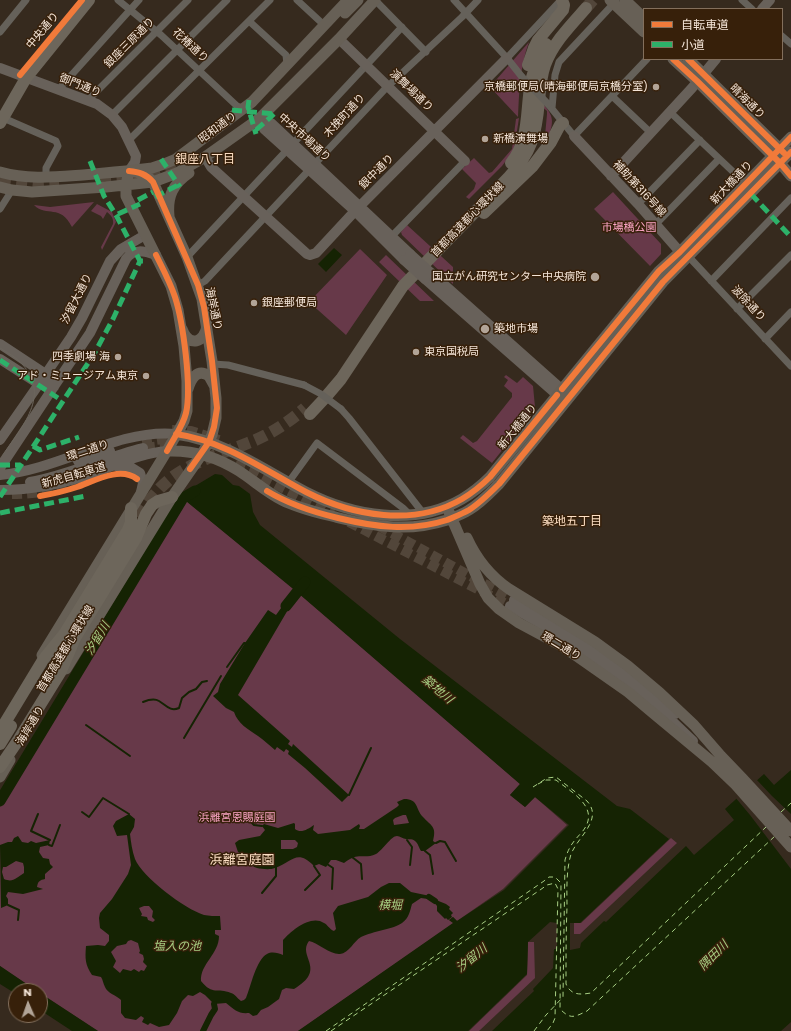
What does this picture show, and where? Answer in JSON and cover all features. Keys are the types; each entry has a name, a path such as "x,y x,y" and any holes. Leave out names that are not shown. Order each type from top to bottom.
{"highway":[{"name":"中央通り","path":"1,116 23,77 82,0"},
{"name":"中央通り","path":"23,77 89,0"},
{"path":"526,131 524,89 528,65 538,40 563,10 564,5 561,0"},
{"name":"首都高速都心環状線","path":"583,5 547,60 542,76 535,133 530,149 524,160 403,286 333,389 308,411 381,304 398,283 513,161 522,146 526,131 530,87 538,59 551,37 583,5"},
{"path":"362,348 408,292 473,223 495,204 532,167 552,142 560,125 563,123"},
{"path":"0,767 19,739 65,633 152,505 164,498 172,497"},
{"path":"1,724 75,638 132,534 131,508"},
{"name":"首都高速都心環状線","path":"0,744 49,670"},
{"name":"首都高速都心環状線","path":"0,759 49,670"}],"main road":[{"name":"昭和通り","path":"0,172 20,177 46,177 129,171 152,168 164,164 176,158 245,109 348,0"},
{"path":"191,155 249,113 358,0"},
{"name":"昭和通り","path":"294,83 310,59 366,0"},
{"name":"昭和通り","path":"0,188 32,192 106,187 126,190 177,173 205,157 260,118 339,40 375,0"},
{"path":"625,0 643,17"},
{"path":"763,8 770,0"},
{"path":"613,1 643,31"},
{"name":"演舞場通り","path":"339,40 465,160"},
{"path":"278,74 306,55"},
{"name":"銀中通り","path":"205,157 211,167 307,254 310,255 316,253 507,58"},
{"name":"晴海通り","path":"674,60 735,99 784,156 791,176"},
{"name":"晴海通り","path":"689,60 700,77 784,156"},
{"path":"611,176 715,60"},
{"name":"御門通り","path":"0,68 97,104 112,115 122,127 136,160 129,171"},
{"name":"中央市場通り","path":"260,118 271,123 290,147 358,209 407,257"},
{"name":"補助第316号線","path":"574,136 684,254"},
{"name":"新大橋通り","path":"176,434 209,442 247,459 288,483 320,499 350,508 376,514 410,515 423,513 450,505 470,494 490,477 659,271 684,254 784,156 791,137"},
{"name":"新大橋通り","path":"167,451 183,451 202,454 225,463 267,491 294,505 362,524 392,528 406,528 433,524 455,517 477,505 499,484 684,254 746,184 784,156"},
{"path":"171,223 169,204 174,186 191,172 205,157"},
{"path":"1,724 167,451 184,421 187,411 188,391 186,364 181,326 173,292 156,255 145,236 126,190 129,171 140,172 148,176 153,182"},
{"name":"海岸通り","path":"0,776 172,497 190,469 202,454 212,435 216,418 215,388 207,322 198,285 153,182"},
{"name":"中央市場通り","path":"358,209 392,236 407,257"},
{"name":"汐留大通り","path":"0,440 71,337 110,261 121,249 145,236"},
{"path":"0,468 90,333 126,259 132,253 137,251 156,255"},
{"path":"407,257 568,400"},
{"path":"181,326 187,338 195,341 202,338 205,334 207,322"},
{"path":"0,344 50,377 55,386"},
{"path":"0,359 39,384 48,387 55,386"},
{"path":"188,391 191,379 197,374 201,373 208,376 215,388"},
{"name":"環二通り","path":"0,474 21,472 104,445 135,437 169,433 176,434"},
{"path":"0,485 50,478 122,454 143,445 120,448 68,464 21,472"},
{"name":"環二通り","path":"0,490 30,488 56,484 148,454 167,451"},
{"path":"190,469 206,461 225,463"},
{"path":"110,467 127,466 138,470 143,480 140,494"},
{"name":"環二通り","path":"450,505 480,584 488,598 499,609 519,623 560,645 601,672 716,759"},
{"name":"環二通り","path":"455,517 476,555 486,569 496,579 514,592 577,630 633,670 686,716 716,759"},
{"name":"環二通り","path":"512,603 569,632 625,672 670,710 716,759 791,832"},
{"name":"環二通り","path":"740,782 791,847"}],"street":[{"path":"0,32 26,0"},
{"name":"花椿通り","path":"118,0 157,31 237,106 245,109"},
{"path":"58,90 139,0"},
{"name":"銀座三原通り","path":"87,101 188,0"},
{"path":"112,115 226,0"},
{"path":"128,140 270,0"},
{"path":"297,0 324,25"},
{"path":"375,0 426,52"},
{"path":"454,0 507,58 522,77 550,106 574,136 646,60"},
{"name":"木挽町通り","path":"198,285 205,281 388,86 426,52 478,0"},
{"name":"銀中通り","path":"507,58 561,0"},
{"path":"742,0 751,8"},
{"path":"550,106 555,75 559,62 613,1"},
{"path":"249,21 286,55 287,65"},
{"path":"187,257 402,27"},
{"path":"783,37 791,44"},
{"path":"612,96 651,133"},
{"path":"670,112 746,184"},
{"path":"1,116 56,141 58,146 46,168 46,177"},
{"path":"638,204 700,140"},
{"path":"656,224 719,158"},
{"path":"392,236 465,160"},
{"path":"0,209 12,190"},
{"path":"710,281 791,198"},
{"name":"波除通り","path":"684,254 791,366"},
{"path":"738,309 791,255"},
{"path":"765,339 791,312"},
{"path":"212,364 228,365 304,385 321,394 349,418 423,513"},
{"path":"288,483 316,443 403,508 410,515"}],"green space":[{"path":"529,42 522,70 518,117 490,87"},
{"path":"541,102 548,110 552,118 552,126 548,137 545,136 547,111 539,104"},
{"path":"519,118 514,150 502,166 469,199 466,197 474,189 476,183 462,169 474,158 489,173 492,172 512,149 516,119"},
{"name":"市場橋公園","path":"613,192 661,244 661,254 650,266 594,209"},
{"path":"94,202 72,227 63,215 44,211 34,205 50,207"},
{"path":"97,204 112,212 116,222 102,250 101,247 113,224 113,220 107,212 103,219 101,216 91,211"},
{"path":"407,225 453,267 453,284 402,235 401,232"},
{"path":"360,249 387,275 346,335 309,302"},
{"path":"386,255 434,301 420,301 379,262"},
{"path":"506,375 517,383 523,377 533,386 535,407 492,463 460,438 463,435 473,443 477,441 512,397 512,393 504,386 508,380 504,377"},
{"name":"浜離宮恩賜庭園","path":"184,499 297,592 520,784 510,795 525,807 535,797 567,825 503,889 457,921 453,917 449,920 454,923 298,1031 98,1031 48,998 48,983 25,983 0,966 0,803"},
{"path":"671,838 677,843 580,934 574,934 574,923 581,923"},
{"path":"528,942 534,942 535,978 479,1031 469,1031 527,975"}],"water":[{"path":"334,248 342,255 326,272 318,264"},
{"path":"215,474 222,475 233,485 239,486 250,494 253,512 260,525 400,639 617,806 630,809 669,839 580,923 570,923 570,950 580,948 581,943 604,921 606,922 686,846 694,855 734,820 725,809 764,774 774,785 791,770 791,1022 781,1031 492,1031 534,991 533,989 553,968 554,949 557,949 557,923 550,922 528,942 527,974 468,1031 298,1031 453,923 449,920 453,917 457,921 504,890 569,825 535,797 525,807 510,795 520,784 297,592 181,497 190,489"},
{"path":"284,604 289,608 238,695 290,741 288,744 292,747 293,744 349,795 342,802 288,754 289,751 286,749 284,752 277,747 275,750 244,726 238,720 234,712 226,708 213,696 218,692 220,684 245,643 268,610 276,615"},
{"path":"404,799 409,799 416,805 421,814 434,829 433,841 436,843 425,851 421,851 414,840 397,836 392,838 376,854 372,856 357,856 344,863 331,860 326,867 319,864 314,866 303,858 299,857 275,868 264,869 252,866 244,855 238,852 235,843 239,840 260,836 265,830 262,826 264,824 278,828 294,823 295,829 300,831 314,825 313,830 318,834 350,830 359,824 359,829 364,829 397,807 399,805 397,802","holes":["406,815 409,823 394,825 393,820","281,840 295,840 298,843 297,847 293,849 281,849"]},
{"name":"塩入の池","path":"129,814 135,819 134,827 130,834 134,856 139,866 155,883 165,892 196,912 210,916 220,916 221,930 215,930 215,934 219,936 218,942 203,969 201,981 205,986 212,990 226,991 235,995 241,1001 246,998 254,974 263,957 271,953 283,955 283,940 296,928 307,922 319,921 334,931 336,929 333,913 338,906 368,897 389,883 400,883 411,892 430,896 428,899 421,898 412,904 408,917 402,923 394,927 361,937 343,953 333,953 309,941 306,947 306,952 311,969 309,975 304,982 294,989 286,988 282,990 279,999 261,1010 257,1015 253,1016 249,1013 239,1012 234,1010 226,1003 214,1004 200,992 193,996 188,995 182,1001 177,1013 169,1025 159,1027 150,1023 148,1025 142,1022 144,1018 141,1016 136,1020 125,1018 121,1013 121,1000 106,989 101,977 92,975 86,961 86,946 105,946 109,941 109,935 100,928 100,913 112,899 128,874 131,865 127,835 117,836 113,826 116,821","holes":["149,906 153,911 152,917 155,920 153,922 148,920 147,917 141,916 142,914 139,908","131,940 138,943 139,953 143,955 143,962 147,966 144,971 141,970 139,972 134,969 131,971 123,969 120,973 113,967 116,961 111,952 117,946 126,944"]},
{"path":"18,836 22,842 28,843 31,841 36,843 50,840 49,845 40,847 39,852 43,858 49,859 50,864 53,867 45,874 45,879 38,883 37,887 43,889 23,894 8,892 6,896 8,899 8,905 1,908 0,845 12,842 14,838","holes":["16,861 23,863 24,873 12,880 4,879 2,872 3,867 6,867"]},
{"path":"436,900 450,907 449,909 453,913 451,915 452,917 448,920 446,918 445,919 437,911 437,906 434,902"},
{"path":"0,966 25,983 8,983 8,989 0,984"},
{"path":"48,998 98,1031 72,1031 48,1015"}],"pier":[{"path":"756,779 791,814 791,869 735,797"}],"waterway":[{"name":"汐留川","path":"0,801 183,498 195,491"},
{"path":"286,606 305,582"},
{"path":"227,667 245,643"},
{"path":"184,738 221,676"},
{"path":"143,702 155,700 159,701 168,708 176,709 179,708 182,698 189,692 196,689 202,682 207,681"},
{"path":"86,725 130,756"},
{"path":"349,795 371,748"},
{"path":"82,812 89,817 103,798 129,814"},
{"path":"240,811 254,825 262,826"},
{"path":"38,814 31,831 50,840"},
{"path":"49,845 52,846 60,825"},
{"path":"407,840 412,847 410,865"},
{"path":"436,843 440,841 445,842 456,861"},
{"path":"425,851 430,855 433,874"},
{"path":"352,857 361,864 362,879"},
{"path":"327,864 333,868 332,889"},
{"path":"305,890 320,875 314,866"},
{"path":"262,893 276,876 276,867"},
{"path":"429,897 435,901"},
{"path":"8,905 19,910 18,920"},
{"path":"203,1031 215,1009 214,1004"}],"ferry route":[{"path":"533,787 547,778 556,777 587,801 592,808 590,823 572,851 567,876 566,984 570,990 576,993 591,993 766,827"},
{"path":"534,1031 546,1015 563,997 565,860 572,844 587,823 588,815 587,808 576,795 556,780 546,780 538,784"},
{"path":"781,812 791,803"},
{"path":"326,1031 549,877 555,877 561,883 560,1009 570,1016 579,1015 587,1011 775,836"},
{"path":"331,1031 547,885 555,883 558,889 555,1018 547,1031"}],"tunnel":[{"path":"586,8 593,0"},
{"path":"100,179 151,173 171,167 180,162"},
{"path":"0,179 40,183 59,182"},
{"path":"129,533 147,504 170,479 188,467 271,432 285,424 305,408"},
{"path":"172,430 191,431 219,440"},
{"path":"142,442 177,437"},
{"path":"145,448 176,446"},
{"path":"235,465 250,471 333,514"},
{"path":"12,494 54,490 94,478"},
{"path":"349,522 510,606"},
{"path":"379,526 514,600"}],"tram line":[{"path":"0,348 15,357 22,364 31,376 34,389 33,401 29,413 23,425 0,459"},
{"path":"0,355 18,368 25,378"}],"marked path":[{"path":"249,100 248,107 256,134"},
{"path":"232,110 274,114 274,112"},
{"path":"256,130 274,114"},
{"path":"161,159 180,187"},
{"path":"90,161 104,196 116,215 140,261 147,261"},
{"path":"155,197 178,185"},
{"path":"138,200 153,192"},
{"path":"751,194 791,237"},
{"path":"118,214 140,204"},
{"path":"0,497 94,354 113,319 140,261"},
{"path":"0,360 58,398"},
{"path":"33,446 40,450 79,437"},
{"path":"0,465 20,465"},
{"path":"0,513 86,496"}],"cycle path":[{"path":"20,75 82,0"},
{"path":"674,60 780,163 791,176"},
{"path":"689,60 784,153"},
{"path":"562,389 659,271 680,252 791,137"},
{"path":"267,491 311,511 379,526 406,527 433,524 447,520 469,510 499,484 663,282 791,152"},
{"path":"129,171 142,174 153,182 198,285 204,307 217,408 214,427 209,442 190,469"},
{"path":"156,255 171,286 178,308 184,338 188,387 188,402 185,418 167,451"},
{"path":"176,434 211,443 228,450 244,457 306,492 343,507 384,515 424,513 443,508 462,499 477,489 490,477 557,395"},
{"name":"新虎自転車道","path":"40,496 68,490 99,478 115,474 130,475 137,479"}],"place":[{"name":"京橋郵便局(晴海郵便局京橋分室)","path":"656,87"},
{"name":"新橋演舞場","path":"485,139"},
{"name":"国立がん研究センター中央病院","path":"595,277"},
{"name":"銀座郵便局","path":"254,303"},
{"name":"築地市場","path":"485,329"},
{"name":"東京国税局","path":"416,352"},
{"name":"四季劇場 海","path":"118,357"},
{"name":"アド・ミュージアム東京","path":"146,376"}],"district":[{"name":"銀座八丁目","path":"205,160"},
{"name":"築地五丁目","path":"572,522"},
{"name":"浜離宮庭園","path":"242,861"}],"water label":[{"name":"築地川","path":"437,690"},
{"name":"横堀","path":"390,906"},
{"name":"隅田川","path":"714,956"}]}
